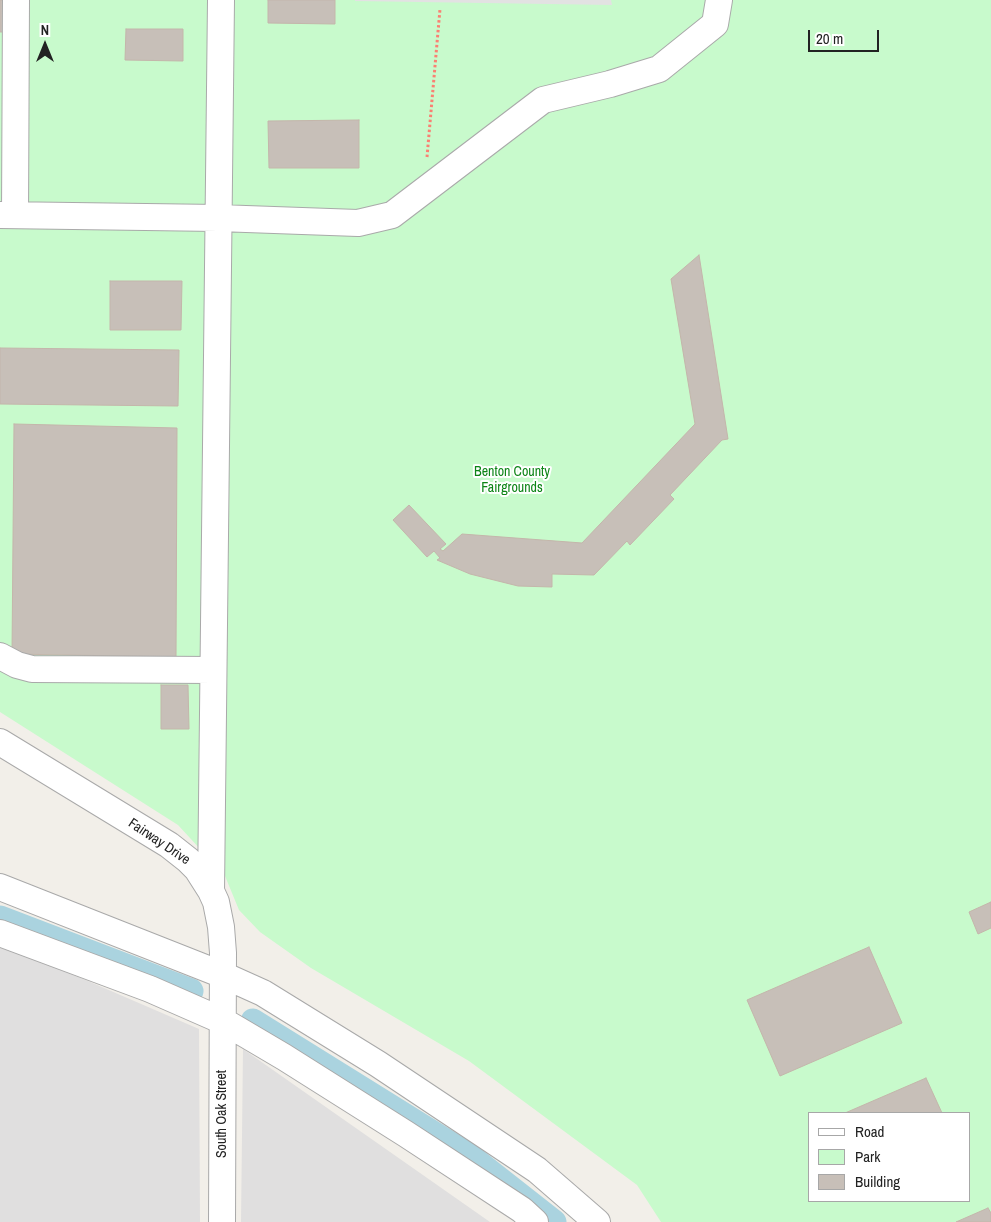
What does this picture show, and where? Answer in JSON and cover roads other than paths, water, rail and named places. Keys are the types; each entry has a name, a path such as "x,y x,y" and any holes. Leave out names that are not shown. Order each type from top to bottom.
{"street":[{"path":"16,0 8,215 218,218 358,223 392,215 543,100 610,84 659,69 715,24 719,0"},
{"path":"211,890 221,0"},
{"path":"0,656 17,665 32,669 213,670"},
{"name":"Fairway Drive","path":"0,742 169,846 197,869 211,890 216,902 221,927 223,1013"},
{"path":"0,887 223,975 263,993 386,1070 537,1170 597,1222"},
{"path":"0,933 150,989 223,1013 284,1057 522,1210 535,1222"},
{"name":"South Oak Street","path":"222,1222 223,1013"}],"waterway":[{"path":"0,918 191,991"},
{"path":"253,1021 470,1156 554,1222"}],"park label":[{"name":"Benton County Fairgrounds","path":"512,480"}]}
